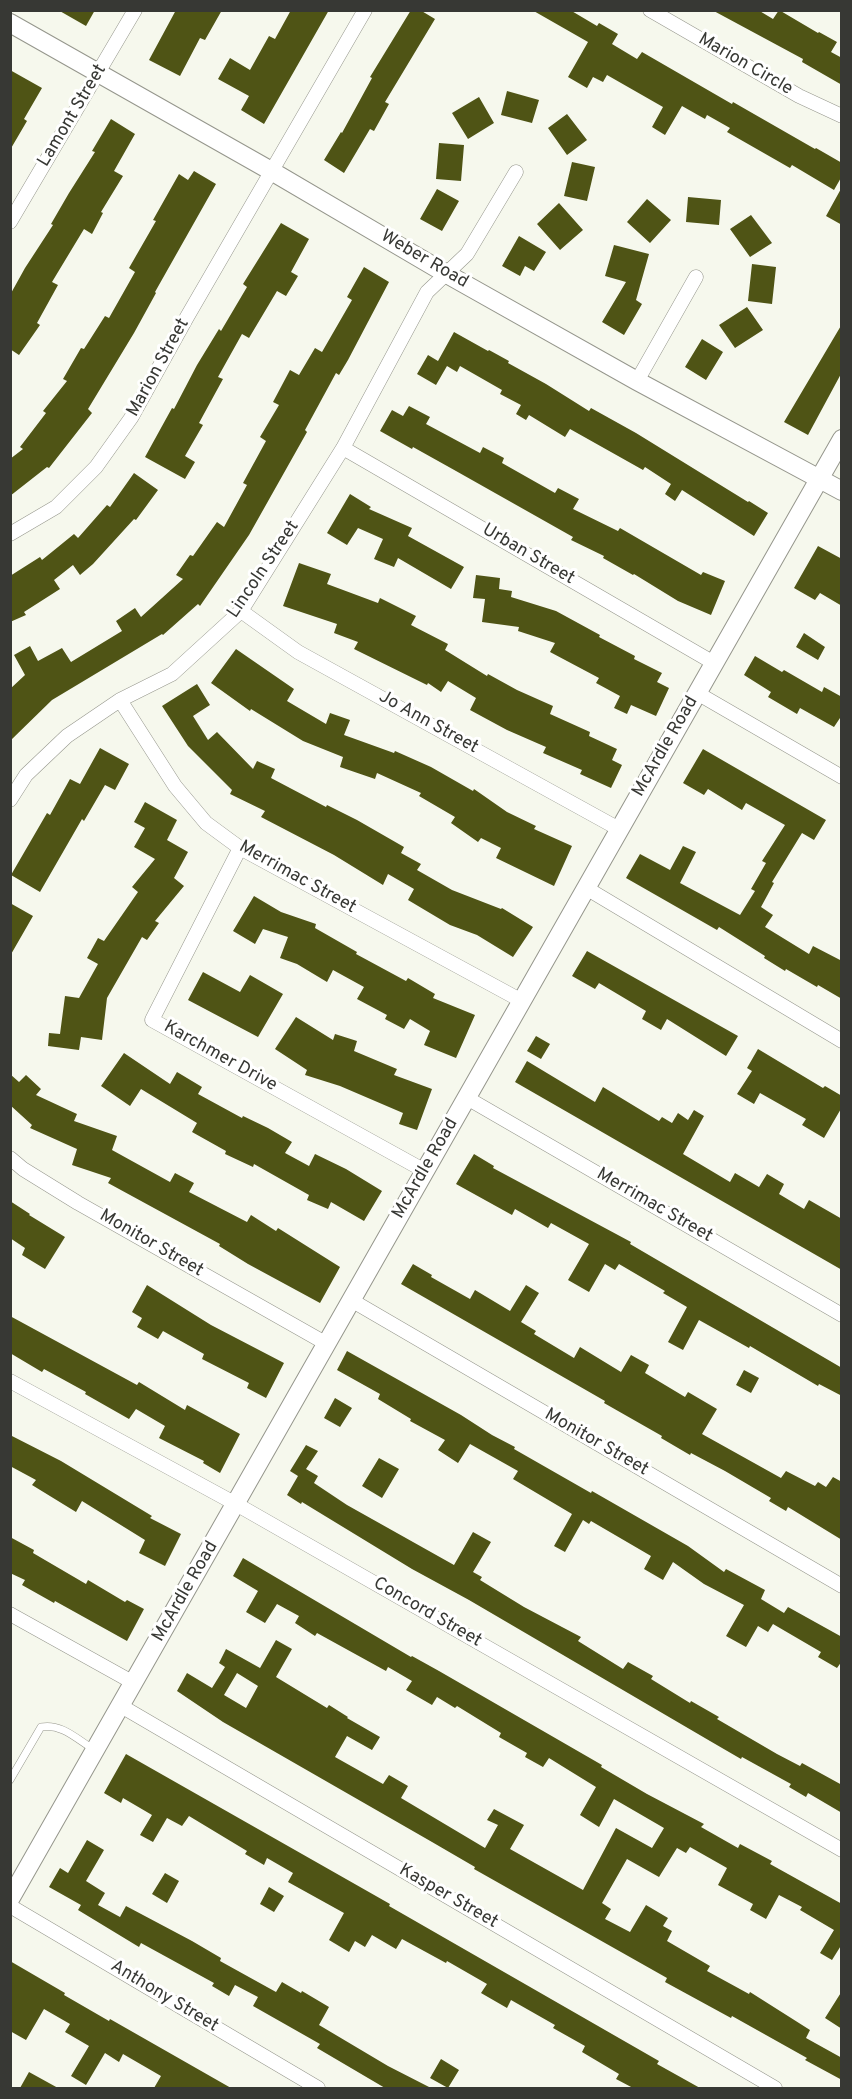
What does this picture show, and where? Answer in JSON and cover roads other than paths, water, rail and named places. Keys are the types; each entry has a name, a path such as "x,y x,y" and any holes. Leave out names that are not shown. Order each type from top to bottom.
{"main road":[{"name":"Weber Road","path":"10,23 273,172 445,273 637,381 842,491"},
{"name":"McArdle Road","path":"10,1899 15,1880 121,1706 842,439"}],"street":[{"name":"Lamont Street","path":"10,222 135,10"},
{"path":"273,172 365,10"},
{"name":"Marion Circle","path":"650,10 799,96 842,116"},
{"name":"Marion Street","path":"10,534 56,507 96,467 131,418 187,317 273,172"},
{"name":"Lincoln Street","path":"10,800 26,775 67,736 120,700 172,674 241,611 343,448 427,292 467,254 516,172"},
{"path":"637,381 696,277"},
{"name":"Urban Street","path":"343,448 714,663"},
{"name":"Jo Ann Street","path":"241,611 298,652 620,829"},
{"path":"697,693 842,777"},
{"name":"Merrimac Street","path":"120,700 175,786 206,824 240,848 522,1001"},
{"name":"Karchmer Drive","path":"240,848 152,1020 425,1171"},
{"path":"586,888 842,1041"},
{"name":"Merrimac Street","path":"467,1098 842,1315"},
{"name":"Monitor Street","path":"10,1158 22,1169 78,1203 327,1344"},
{"name":"Monitor Street","path":"351,1300 842,1586"},
{"name":"Concord Street","path":"10,1381 236,1504 842,1850"},
{"path":"10,1614 134,1683"},
{"name":"Kasper Street","path":"121,1706 775,2088"},
{"name":"Anthony Street","path":"10,1906 318,2088"}],"lane":[{"path":"10,1780 41,1727 53,1726 60,1729 95,1751"}]}
